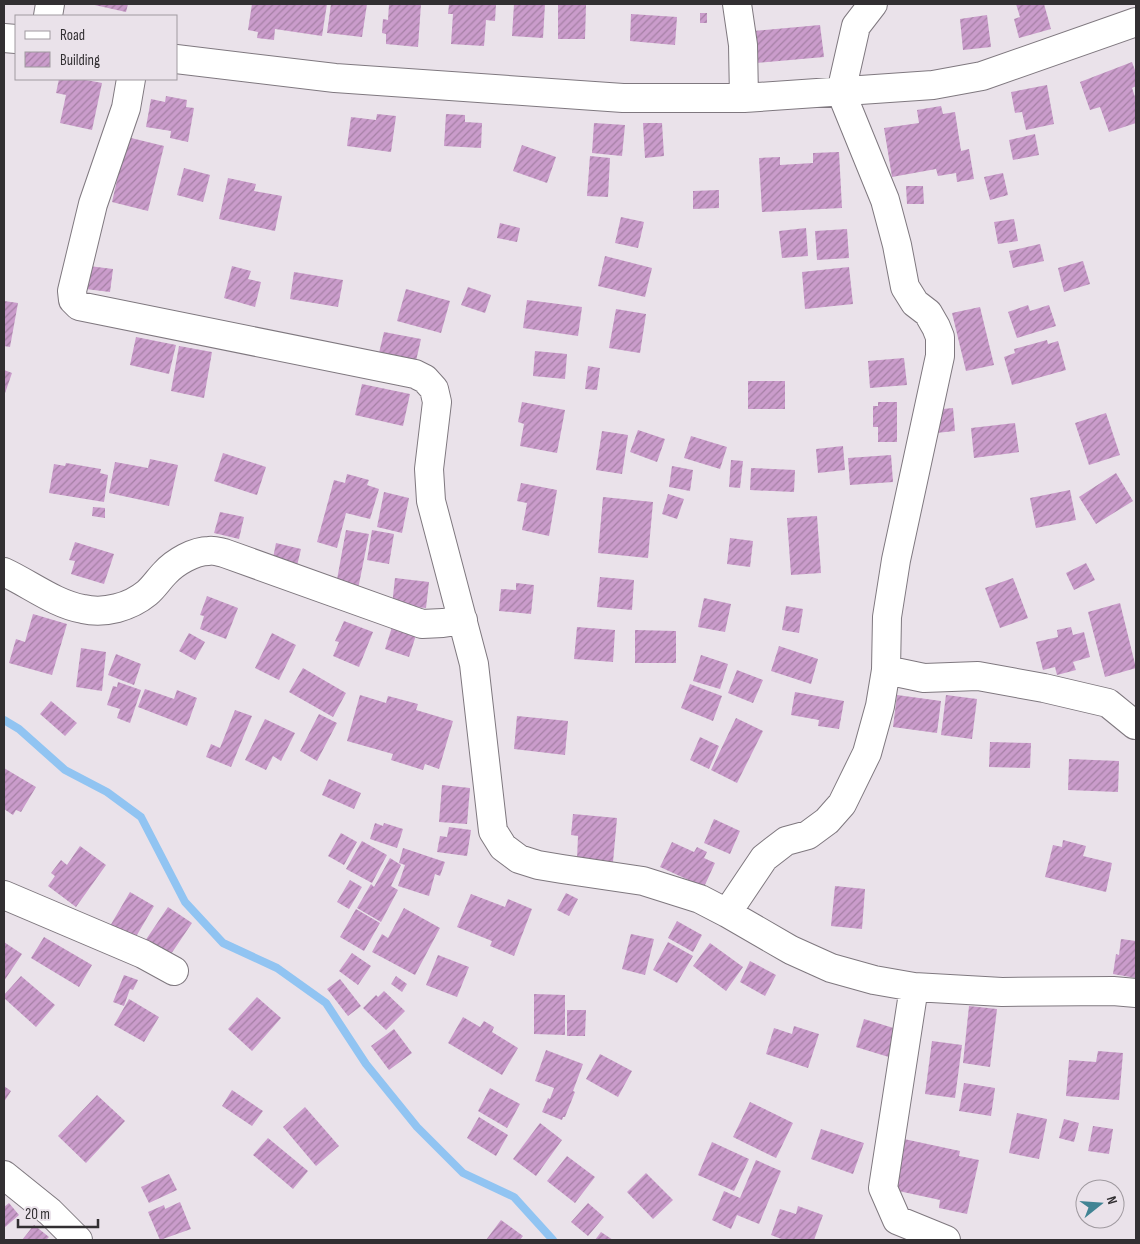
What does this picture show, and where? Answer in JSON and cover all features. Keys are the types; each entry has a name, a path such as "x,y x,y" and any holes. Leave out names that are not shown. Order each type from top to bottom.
{"street":[{"path":"737,4 743,44 744,98"},
{"path":"727,912 764,858 786,841 808,835 827,821 842,804 868,753 880,706 886,670 887,617 896,560 940,356 940,337 928,313 915,303 905,287 897,245 885,200 841,92 856,26 873,4"},
{"path":"178,59 335,78 623,98 744,98 933,85 982,76 1136,22"},
{"path":"132,80 126,108 86,228 72,291 73,300 79,306 415,374 425,379 434,390 437,402 429,469 431,501 474,664 493,831 503,847 519,859 538,865 643,881 700,899 727,912 791,950 832,968 874,980 914,987 1002,992 1113,991 1136,993"},
{"path":"4,572 64,604 84,610 107,610 132,604 148,592 167,570 193,554 209,551 224,553 422,624 463,620"},
{"path":"886,670 924,678 978,676 1044,688 1108,703 1135,725"},
{"path":"4,895 143,954 174,971"},
{"path":"914,987 883,1188 897,1220 946,1240"},
{"path":"4,1175 50,1212 78,1240"}],"building":[{"path":"90,4 128,4 126,12"},
{"path":"252,4 327,4 322,36 275,29 274,40 257,38 258,32 248,30"},
{"path":"331,4 367,4 362,37 327,33"},
{"path":"389,4 421,4 418,47 386,44 386,34 382,33 383,19 388,20"},
{"path":"449,4 496,4 495,21 486,20 484,46 451,44 453,14 448,14"},
{"path":"514,4 545,4 543,38 512,36"},
{"path":"558,4 586,5 585,39 558,39"},
{"path":"1016,4 1044,4 1051,29 1019,38 1014,19 1020,17"},
{"path":"700,13 707,13 707,23 700,23"},
{"path":"631,14 677,17 675,45 630,41"},
{"path":"987,15 991,47 963,50 960,19"},
{"path":"820,25 824,57 756,63 753,31"},
{"path":"1132,62 1136,73 1136,86 1132,88 1136,100 1136,123 1109,132 1100,107 1090,110 1080,82"},
{"path":"59,80 86,80 102,83 92,130 60,123 66,95 56,93"},
{"path":"1047,85 1054,124 1026,130 1022,112 1015,113 1011,92"},
{"path":"166,96 187,100 186,107 194,108 188,142 170,138 171,131 146,127 151,99 165,102"},
{"path":"941,106 943,114 955,112 961,151 969,149 974,179 957,182 956,173 938,176 936,169 892,177 884,128 919,123 917,110"},
{"path":"377,114 396,116 391,152 347,146 351,117 376,120"},
{"path":"446,114 465,115 465,122 482,123 481,148 444,146"},
{"path":"594,123 625,125 622,156 592,153"},
{"path":"643,123 662,123 664,156 645,158"},
{"path":"1035,134 1039,155 1013,160 1009,140"},
{"path":"127,137 164,146 148,211 112,202"},
{"path":"522,145 556,157 547,183 513,171"},
{"path":"839,152 842,208 762,212 759,158 780,157 780,165 813,163 813,153"},
{"path":"590,156 610,158 608,197 587,196"},
{"path":"184,168 210,175 203,202 177,195"},
{"path":"1003,173 1008,195 990,200 984,177"},
{"path":"228,178 256,184 254,191 282,196 275,231 219,219"},
{"path":"906,186 923,186 924,204 907,204"},
{"path":"719,190 719,208 693,209 693,191"},
{"path":"621,217 644,222 638,248 615,243"},
{"path":"1014,219 1018,241 998,244 994,222"},
{"path":"500,223 520,228 517,242 497,238"},
{"path":"806,228 808,256 782,258 779,231"},
{"path":"847,229 849,258 817,260 815,231"},
{"path":"1040,244 1044,261 1013,268 1009,251"},
{"path":"605,256 652,268 645,297 598,286"},
{"path":"1083,261 1090,284 1064,292 1058,268"},
{"path":"89,266 113,269 110,292 86,289"},
{"path":"232,266 251,271 248,279 261,282 255,307 224,298"},
{"path":"849,267 853,304 805,309 802,272"},
{"path":"294,272 343,280 338,307 290,299"},
{"path":"468,287 491,295 485,313 461,305"},
{"path":"406,289 450,301 441,333 397,321"},
{"path":"527,300 582,307 578,336 523,328"},
{"path":"4,301 18,303 10,347 4,346"},
{"path":"1028,305 1030,311 1049,305 1056,326 1017,338 1008,312"},
{"path":"980,307 994,365 966,371 952,313"},
{"path":"616,309 646,314 640,353 609,348"},
{"path":"384,332 421,339 416,361 379,353"},
{"path":"136,337 176,345 169,374 130,365"},
{"path":"1047,340 1048,344 1058,341 1066,370 1012,385 1004,357 1015,353 1014,349"},
{"path":"179,346 212,352 204,398 171,391"},
{"path":"535,351 567,354 565,379 533,376"},
{"path":"904,358 907,385 870,388 868,361"},
{"path":"588,366 600,368 597,390 585,389"},
{"path":"4,370 12,373 4,396"},
{"path":"748,381 785,381 785,409 748,409"},
{"path":"362,384 410,394 403,426 355,415"},
{"path":"522,402 565,410 557,453 520,446 524,424 518,422"},
{"path":"878,402 897,402 897,442 878,442 878,427 873,427 873,406 878,406"},
{"path":"953,408 955,431 936,433 933,410"},
{"path":"1106,413 1120,455 1089,465 1075,423"},
{"path":"1015,423 1019,452 974,458 971,428"},
{"path":"638,430 665,439 657,462 630,452"},
{"path":"602,431 628,435 622,474 596,470"},
{"path":"691,436 727,447 720,469 684,458"},
{"path":"843,446 845,470 818,473 816,449"},
{"path":"223,453 266,467 257,495 214,481"},
{"path":"891,455 893,482 850,485 848,458"},
{"path":"150,459 178,465 169,506 109,493 115,462 148,468"},
{"path":"731,460 743,461 740,488 729,487"},
{"path":"66,463 101,469 100,473 108,475 104,502 49,493 54,464 65,466"},
{"path":"672,466 693,470 690,491 669,487"},
{"path":"751,468 795,470 794,492 750,490"},
{"path":"1116,473 1133,501 1096,524 1079,497"},
{"path":"347,474 369,480 367,485 379,489 370,519 346,513 337,548 317,542 334,480 345,483"},
{"path":"521,483 557,490 549,536 522,530 527,503 517,501"},
{"path":"1070,490 1076,520 1036,528 1030,498"},
{"path":"384,492 409,498 402,533 377,527"},
{"path":"668,494 684,499 677,519 662,514"},
{"path":"603,497 653,502 648,558 598,553"},
{"path":"93,507 105,508 105,518 92,516"},
{"path":"220,512 244,517 239,539 214,533"},
{"path":"817,516 821,573 791,575 787,518"},
{"path":"346,530 369,534 358,589 336,585"},
{"path":"372,530 394,534 389,564 367,560"},
{"path":"730,538 753,541 750,567 727,564"},
{"path":"75,542 114,554 104,584 71,574 75,561 69,560"},
{"path":"276,543 301,549 296,570 272,563"},
{"path":"1086,563 1095,580 1074,590 1066,573"},
{"path":"600,577 634,580 632,610 597,607"},
{"path":"395,578 429,582 426,608 392,605"},
{"path":"1013,578 1028,618 1000,628 985,588"},
{"path":"516,583 534,585 531,614 499,611 501,589 516,590"},
{"path":"207,596 238,608 226,639 200,629 204,616 200,615"},
{"path":"704,598 731,604 725,632 698,627"},
{"path":"1120,603 1136,668 1105,677 1088,612"},
{"path":"786,606 803,609 799,633 782,630"},
{"path":"33,614 67,624 52,675 9,663 16,639 25,642"},
{"path":"344,621 373,632 359,667 333,656 339,642 335,641"},
{"path":"393,624 417,632 409,657 385,649"},
{"path":"577,627 615,630 613,662 574,659"},
{"path":"1071,627 1073,635 1084,632 1090,657 1073,662 1076,670 1057,675 1055,667 1043,670 1036,642 1058,637 1057,630"},
{"path":"635,630 676,631 676,663 635,663"},
{"path":"189,633 205,642 195,660 179,651"},
{"path":"272,633 296,645 279,680 255,668"},
{"path":"779,646 818,659 811,684 771,671"},
{"path":"81,648 106,652 102,691 76,687"},
{"path":"116,654 141,664 134,685 108,675"},
{"path":"701,655 728,664 720,689 693,681"},
{"path":"303,668 346,693 333,717 289,692"},
{"path":"737,670 763,680 753,703 728,693"},
{"path":"118,682 141,690 130,723 117,718 120,709 107,705 113,686 117,687"},
{"path":"690,684 722,696 713,721 681,708"},
{"path":"145,689 174,699 177,690 197,698 187,726 138,707"},
{"path":"795,692 844,701 839,729 818,726 819,720 791,715"},
{"path":"360,695 386,703 388,696 418,704 416,710 453,721 439,769 425,764 423,770 391,760 393,754 347,741"},
{"path":"897,695 941,701 937,733 893,727"},
{"path":"946,695 977,699 972,739 941,735"},
{"path":"51,701 77,723 65,736 40,714"},
{"path":"235,710 252,716 231,767 206,757 211,744 220,748"},
{"path":"319,714 337,723 317,761 300,751"},
{"path":"517,716 568,721 565,755 514,749"},
{"path":"736,718 763,731 737,783 711,770"},
{"path":"265,719 295,733 281,761 273,756 266,770 245,760"},
{"path":"700,737 719,746 709,769 690,760"},
{"path":"990,742 1031,743 1030,768 989,767"},
{"path":"1069,759 1119,761 1118,792 1068,790"},
{"path":"4,768 36,787 21,812 16,810 13,815 4,809"},
{"path":"329,779 361,793 354,809 322,795"},
{"path":"442,785 470,788 467,824 439,822"},
{"path":"573,814 617,818 613,862 577,859 578,836 571,835"},
{"path":"714,819 740,831 730,854 704,843"},
{"path":"375,823 383,826 384,823 403,829 397,848 370,839"},
{"path":"449,827 471,830 467,856 437,852 440,836 447,837"},
{"path":"341,833 357,842 344,865 328,856"},
{"path":"1063,840 1086,846 1083,856 1112,863 1106,892 1045,877 1053,845 1062,847"},
{"path":"362,841 387,855 372,883 346,869"},
{"path":"672,842 694,852 697,847 707,852 704,858 715,863 704,887 660,867"},
{"path":"80,846 106,865 76,907 48,886 55,876 51,873 61,860 67,865"},
{"path":"403,848 445,862 440,876 435,874 429,896 398,886 405,865 399,863"},
{"path":"390,858 401,865 391,886 398,890 381,922 357,908 371,884 374,887"},
{"path":"350,880 362,887 349,909 337,902"},
{"path":"835,886 865,889 862,929 831,926"},
{"path":"130,892 154,906 134,940 110,926"},
{"path":"566,893 578,899 569,916 557,910"},
{"path":"471,894 505,907 508,899 532,909 514,956 490,946 492,941 457,927"},
{"path":"168,907 192,923 169,957 145,941"},
{"path":"404,908 440,928 415,975 372,952 382,934 388,938"},
{"path":"356,909 380,923 364,951 340,937"},
{"path":"677,921 702,935 693,952 668,938"},
{"path":"631,934 654,939 645,975 622,969"},
{"path":"44,937 92,965 79,987 31,958"},
{"path":"1121,939 1136,941 1136,978 1113,974 1116,954 1119,955"},
{"path":"4,942 22,954 4,981"},
{"path":"668,942 693,956 677,983 653,970"},
{"path":"710,943 743,967 726,991 693,966"},
{"path":"352,953 371,966 358,985 339,971"},
{"path":"438,955 469,967 457,997 426,985"},
{"path":"750,961 776,975 765,996 740,982"},
{"path":"124,975 138,980 133,990 130,989 124,1006 113,1002"},
{"path":"21,976 55,1005 36,1027 4,998 4,995"},
{"path":"396,976 407,984 402,992 391,984"},
{"path":"340,979 361,1006 348,1016 327,989"},
{"path":"384,991 405,1011 386,1030 363,1008 376,995 378,997"},
{"path":"534,994 565,995 565,1035 534,1034"},
{"path":"257,997 281,1018 252,1051 228,1029"},
{"path":"129,999 159,1017 144,1042 114,1025"},
{"path":"969,1006 997,1009 990,1067 963,1063"},
{"path":"567,1010 586,1010 585,1036 567,1036"},
{"path":"463,1017 480,1027 484,1021 494,1027 492,1032 518,1048 502,1075 448,1043"},
{"path":"864,1019 900,1030 892,1058 856,1047"},
{"path":"794,1026 819,1034 808,1068 766,1054 774,1028 792,1034"},
{"path":"394,1029 412,1053 389,1070 371,1046"},
{"path":"932,1041 962,1045 955,1098 925,1094"},
{"path":"546,1050 583,1064 573,1091 575,1092 562,1120 542,1112 554,1088 535,1081"},
{"path":"1098,1051 1123,1053 1119,1100 1066,1096 1069,1060 1096,1062"},
{"path":"600,1054 632,1071 618,1097 586,1079"},
{"path":"964,1083 995,1088 991,1116 959,1111"},
{"path":"4,1086 11,1091 4,1102"},
{"path":"490,1088 520,1104 507,1128 478,1111"},
{"path":"232,1090 263,1111 252,1126 222,1106"},
{"path":"97,1095 125,1121 86,1163 58,1136"},
{"path":"750,1102 793,1123 776,1158 733,1137"},
{"path":"305,1107 339,1146 316,1166 283,1127"},
{"path":"1017,1113 1047,1119 1039,1159 1009,1153"},
{"path":"479,1117 508,1135 496,1156 467,1138"},
{"path":"1064,1119 1079,1123 1074,1142 1059,1138"},
{"path":"540,1123 562,1140 536,1176 513,1159"},
{"path":"1093,1126 1113,1129 1109,1154 1088,1151"},
{"path":"821,1129 864,1143 853,1174 811,1159"},
{"path":"268,1138 308,1171 293,1189 253,1155"},
{"path":"904,1139 960,1151 959,1156 979,1160 967,1214 939,1208 940,1200 894,1190"},
{"path":"712,1142 749,1159 734,1191 698,1175"},
{"path":"567,1156 595,1177 575,1203 547,1181"},
{"path":"756,1160 781,1171 759,1224 737,1215 731,1229 712,1220 724,1191 740,1198"},
{"path":"646,1173 673,1200 653,1219 627,1192"},
{"path":"169,1174 177,1190 149,1203 141,1187"},
{"path":"180,1202 191,1229 160,1240 148,1212 164,1205 165,1209"},
{"path":"9,1203 19,1215 4,1228 4,1207"},
{"path":"588,1203 604,1217 588,1236 571,1222"},
{"path":"798,1206 823,1215 814,1240 784,1240 771,1235 780,1209 796,1214"},
{"path":"501,1220 523,1236 520,1240 486,1240"},
{"path":"34,1225 49,1237 46,1240 22,1240"},
{"path":"601,1232 613,1240 595,1240"}],"waterway":[{"path":"4,720 19,729 65,770 107,792 141,817 185,902 223,943 277,968 326,1003 366,1064 417,1127 463,1173 514,1197 553,1240"}]}
